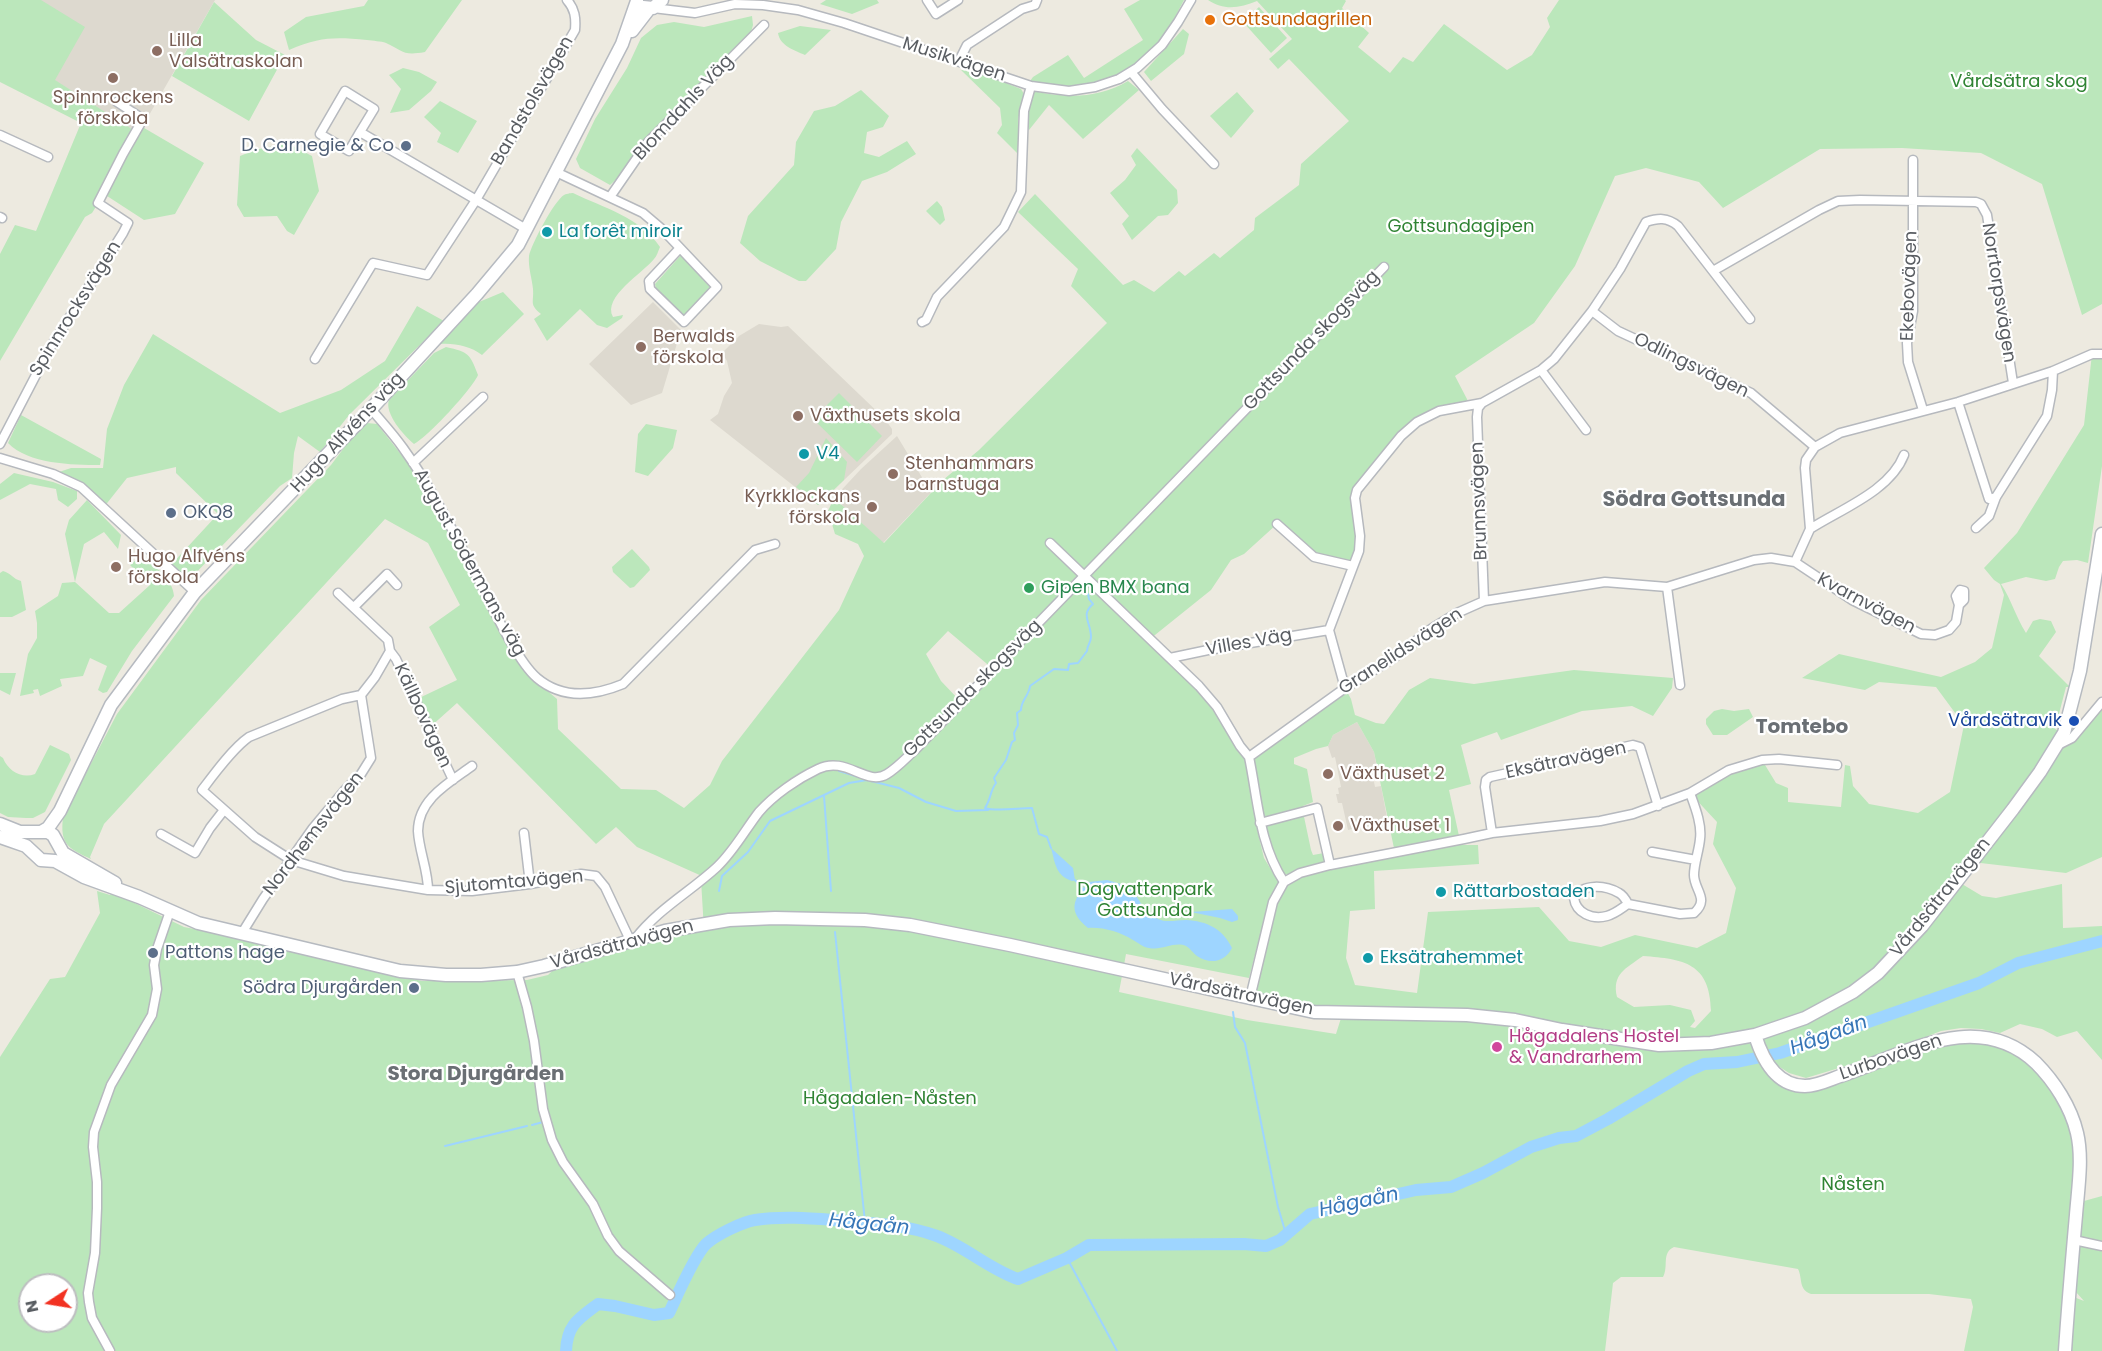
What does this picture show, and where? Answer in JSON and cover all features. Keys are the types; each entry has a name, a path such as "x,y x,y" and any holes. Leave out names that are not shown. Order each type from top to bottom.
{"street":[{"name":"Bandstolsvägen","path":"315,359 373,263 427,275 476,200 575,30 576,17 567,0"},
{"path":"636,0 640,6 654,6"},
{"name":"Hugo Alfvéns väg","path":"39,833 48,828 60,811 111,705 195,592 371,409 508,259 518,245 622,44 636,0"},
{"path":"667,0 684,12"},
{"path":"927,0 936,14 958,0"},
{"name":"Musikvägen","path":"654,6 695,13 735,4 798,10 844,22 1031,86 1054,90 1081,90 1119,79 1150,57 1162,45 1191,0"},
{"path":"959,61 967,45 1022,9 1036,3"},
{"name":"Hugo Alfvéns väg","path":"622,44 654,6"},
{"name":"Blomdahls Väg","path":"610,197 648,142 764,25"},
{"path":"1131,72 1214,164"},
{"path":"921,322 926,320 937,297 1004,227 1021,192 1024,111 1031,86"},
{"path":"345,91 374,109 360,132 349,151 320,134 345,91"},
{"name":"Spinnrocksvägen","path":"0,444 50,348 128,223 98,203 143,119 117,102"},
{"path":"360,132 526,229"},
{"path":"0,135 48,157"},
{"name":"Ekebovägen","path":"1913,160 1913,311 1907,343 1908,362 1923,410"},
{"path":"556,172 643,213 663,230 717,286 684,322 650,289 648,281 680,248"},
{"name":"Norrtorpsvägen","path":"1713,271 1833,203 1860,200 1977,202 1985,209 2013,383"},
{"path":"1346,688 1329,630 1359,551 1360,536 1355,498 1357,490 1365,479 1408,429 1423,418 1448,409 1482,403 1541,370 1554,359 1592,311 1620,269 1646,222 1656,219 1670,220 1678,226 1750,319"},
{"name":"Gottsunda skogsväg","path":"633,940 650,920 726,859 761,810 799,780 820,768 833,764 868,776 887,775 915,750 1384,267"},
{"name":"Odlingsvägen","path":"1592,311 1618,331 1751,393 1815,447"},
{"path":"1795,562 1810,529 1805,468 1806,460 1815,447 1851,429 1958,402 2053,371 2092,354 2102,354"},
{"path":"1541,370 1586,430"},
{"path":"1976,528 1989,516 1996,497 2047,416 2053,371"},
{"path":"413,463 483,397"},
{"path":"1958,402 1989,499 1996,497"},
{"name":"Brunnsvägen","path":"1482,403 1478,408 1477,417 1484,601"},
{"name":"August Södermans väg","path":"371,409 413,463 440,506 514,647 535,676 546,684 571,694 584,695 601,692 623,684 755,550 775,544"},
{"path":"1810,529 1876,489 1900,466 1904,455"},
{"path":"0,458 53,474 81,487 195,592"},
{"path":"1277,524 1314,557 1353,566"},
{"name":"Vårdsätravägen","path":"47,860 55,861 84,877 139,897 198,923 400,971 446,975 517,972 673,929 729,920 775,918 865,920 910,925 1314,1012 1476,1016 1515,1020 1562,1030 1659,1045 1711,1043 1755,1035 1782,1027 1853,992 1878,973 1923,926 2013,809 2064,733 2080,671 2102,534"},
{"path":"1050,543 1170,658 1217,707 1249,757 1264,843 1271,861 1284,882"},
{"name":"Granelidsvägen","path":"1249,757 1346,688 1395,657 1431,629 1457,613 1484,601 1605,582 1666,587 1754,560 1771,558 1795,562"},
{"name":"Kvarnvägen","path":"1795,562 1852,600 1921,634 1935,635 1949,630 1956,622 1959,605"},
{"path":"354,607 387,574 397,585"},
{"path":"1666,587 1680,685"},
{"path":"338,593 388,640 390,651"},
{"name":"Villes Väg","path":"1170,658 1329,630"},
{"name":"Källbovägen","path":"361,695 390,651"},
{"name":"Källbovägen","path":"390,651 453,780"},
{"path":"291,860 255,837 202,790 237,745 267,729 302,717 342,699 361,695"},
{"name":"Nordhemsvägen","path":"242,933 263,899 321,819 344,791 362,774 371,758 361,695"},
{"path":"2057,745 2072,738 2102,702"},
{"name":"Eksätravägen","path":"1492,833 1485,787 1486,780 1490,777 1633,745 1640,747 1658,806"},
{"path":"1250,998 1273,902 1284,882 1300,873 1492,833 1600,822 1633,814 1690,793 1730,770 1762,759 1838,765"},
{"path":"428,890 428,877 418,831 422,810 433,796 472,766"},
{"path":"1628,904 1613,914 1601,917 1582,913 1575,905 1574,898 1582,889 1593,887 1620,893 1628,904 1680,914 1694,913 1701,904 1700,892 1694,881 1701,837 1690,793"},
{"path":"1260,823 1317,808 1330,865"},
{"path":"161,834 195,853 224,810"},
{"name":"Hugo Alfvéns väg","path":"58,842 57,822 60,811"},
{"path":"0,824 20,832 48,832 58,842 56,855 47,860 41,860 26,846 0,837"},
{"path":"33,853 31,845 39,833"},
{"path":"524,833 531,884"},
{"name":"Vårdsätravägen","path":"58,842 63,853 139,897"},
{"path":"1652,852 1696,860"},
{"name":"Sjutomtavägen","path":"291,860 344,876 428,890 472,891 531,884 581,874 596,876 605,887 633,940"},
{"path":"110,1351 92,1318 88,1293 95,1253 97,1208 94,1132 111,1085 152,1015 157,989 154,965 170,911"},
{"path":"517,972 534,1041 543,1109 552,1140 563,1162 593,1204 608,1236 619,1251 670,1294"},
{"name":"Lurbovägen","path":"1755,1035 1767,1065 1779,1076 1796,1085 1816,1084 1871,1066 1940,1039 1980,1036 1999,1041 2018,1050 2047,1075 2070,1114 2077,1132 2079,1168 2065,1351"},
{"path":"2074,1240 2102,1246"}],"shaded area":[{"path":"41,0 215,0 148,117 143,119 135,131 54,80"},
{"name":"Berwalds förskola","path":"653,302 681,330 662,393 631,405 589,364"},
{"name":"Växthusets skola","path":"759,324 788,326 885,419 892,429 892,434 818,505 710,420 718,414 724,396 732,383 727,361 722,353 739,336"},
{"path":"897,436 923,479 940,483 883,543 834,498"},
{"path":"1357,722 1374,752 1378,774 1373,777 1375,787 1381,786 1388,823 1385,824 1386,830 1382,831 1380,823 1348,830 1342,803 1338,803 1336,794 1339,794 1338,788 1341,787 1335,757 1332,758 1328,746 1333,735"}],"green space":[{"path":"0,0 41,0 85,27 55,80 135,131 139,125 204,163 175,214 144,220 104,194 92,213 85,217 0,361 0,254 15,225 36,231 81,123 0,82"},
{"path":"368,0 462,0 425,52 407,53 384,42 345,38 319,40 289,50 284,32 306,17 364,6"},
{"path":"826,0 877,0 879,3 852,14 820,4"},
{"path":"1140,0 1184,0 1161,40 1142,59 1119,74 1080,86 1057,86 1030,81 1068,55 1084,78 1143,40 1124,9"},
{"path":"1208,0 1345,0 1342,8 1369,33 1358,47 1390,73 1403,57 1413,62 1444,24 1507,70 1532,55 1550,27 1547,18 1559,0 2102,0 2102,304 2082,315 2042,184 1981,153 1902,148 1820,149 1723,208 1699,182 1646,168 1615,176 1575,266 1534,323 1455,376 1468,401 1408,429 1357,490 1360,536 1353,566 1321,560 1277,524 1244,554 1231,560 1211,590 1150,639 1201,692 1247,761 1257,829 1264,858 1281,886 1300,873 1395,853 1374,752 1357,722 1333,735 1328,746 1294,758 1294,764 1307,769 1313,802 1303,806 1303,812 1311,850 1313,855 1324,853 1323,864 1279,875 1271,861 1249,757 1345,688 1351,699 1355,715 1384,724 1409,690 1430,678 1474,684 1574,670 1673,678 1672,688 1653,716 1632,706 1582,711 1501,740 1497,732 1461,745 1471,784 1449,790 1461,845 1478,845 1479,864 1374,871 1375,909 1350,911 1346,958 1355,985 1417,993 1428,912 1539,907 1569,941 1601,947 1635,935 1697,948 1726,933 1736,888 1713,844 1717,822 1690,793 1717,777 1762,760 1776,783 1788,788 1788,802 1841,807 1845,765 1850,766 1853,786 1869,804 1918,813 1950,792 1964,725 1936,687 1879,682 1865,690 1802,678 1839,654 1941,677 1975,662 1992,648 2004,595 2000,584 1984,568 2017,533 2084,425 2092,354 2102,354 2102,466 2088,563 2077,560 2063,561 2055,579 2046,581 2026,577 2001,584 2026,633 2033,621 2040,619 2051,621 2056,632 2039,656 2070,687 2066,687 2055,729 2072,738 2102,702 2102,857 2066,873 1972,862 1957,881 1982,896 1996,898 2062,884 2063,928 2102,926 2102,1060 2077,1031 2057,1037 2042,1029 2020,1024 2000,1033 1961,1028 1941,1031 1872,1058 1806,1078 1789,1073 1775,1064 1768,1074 1805,1092 1939,1045 1981,1038 2005,1046 2038,1069 2067,1111 2075,1158 2066,1294 2084,1301 2076,1292 2084,1201 2102,1196 2102,1351 1964,1351 1973,1307 1971,1299 1929,1294 1811,1294 1802,1287 1798,1269 1674,1247 1666,1256 1663,1277 1621,1277 1613,1283 1605,1351 0,1351 0,1057 50,979 65,977 100,913 97,891 110,895 112,892 184,927 232,936 422,981 527,980 548,975 554,969 647,940 704,930 701,880 704,877 637,847 616,827 596,844 457,703 429,728 415,700 457,680 429,627 460,605 428,543 385,519 104,824 91,859 76,852 64,839 63,817 117,714 201,600 331,465 359,428 367,423 377,424 411,467 438,510 531,677 557,699 558,729 621,789 656,790 684,808 710,785 722,761 839,610 864,556 858,544 835,534 828,511 834,498 884,543 943,480 979,450 1107,323 1071,286 1078,269 1018,212 1035,194 1123,285 1134,280 1154,292 1179,271 1185,276 1214,253 1220,258 1254,230 1255,218 1299,185 1301,164 1349,121 1289,59 1278,69 1269,59 1292,39 1257,1 1232,7 1220,6","holes":["948,631 993,669 961,702 941,681 926,654","1271,907 1252,992 1315,1007 1542,1021 1342,1015 1336,1034 1247,1020 1119,992 1126,954 1249,978 1264,920","1643,956 1682,962 1700,973 1706,983 1711,1011 1695,1028 1690,1027 1695,1021 1691,1010 1670,1005 1634,1007 1617,997 1618,977"]},
{"path":"214,2 256,40 285,55 249,121 172,76"},
{"path":"1259,7 1287,38 1271,53 1243,22"},
{"path":"752,16 751,32 648,142 631,166 610,185 580,168 576,159 595,119 627,68 641,38 657,25 674,22 704,27"},
{"path":"800,26 831,30 805,55 785,44 778,33"},
{"path":"1183,29 1189,34 1184,54 1151,81 1144,72"},
{"path":"403,68 419,72 437,82 431,91 409,110 390,113 401,89 389,75"},
{"path":"961,70 978,72 1021,89 1024,94 1018,120 1018,154 997,133 1002,125 1000,108"},
{"path":"1128,81 1139,90 1083,139 1049,105 1029,130 1024,111 1033,91 1070,96 1093,94"},
{"path":"861,90 889,116 883,127 867,132 864,153 879,157 907,141 916,154 887,172 862,181 841,222 836,249 806,281 799,281 760,261 740,243 748,216 794,165 796,142 814,111 835,106"},
{"path":"1237,92 1254,111 1231,138 1210,116"},
{"path":"440,101 477,121 458,153 437,142 441,133 424,117"},
{"path":"287,143 312,156 319,191 294,235 287,231 277,216 244,217 237,205 240,156"},
{"path":"1137,148 1177,190 1178,203 1168,215 1158,216 1132,240 1122,224 1129,216 1110,193 1125,180 1136,165 1131,156"},
{"path":"573,193 632,221 652,237 660,247 649,265 625,286 613,301 611,309 613,317 623,315 622,318 607,328 597,325 580,309 547,341 534,319 541,314 533,303 529,256 549,214 564,195"},
{"path":"937,201 942,207 945,220 940,225 926,211"},
{"path":"681,255 710,287 685,314 681,314 656,289 655,284"},
{"path":"503,292 524,314 482,355 462,346 440,344 479,302"},
{"path":"417,306 444,321 349,415 320,452 298,436 292,478 280,486 186,583 169,567 218,514 176,473 176,467 127,478 104,507 53,474 71,468 103,468 107,429 124,385 153,334 280,413 341,390 385,361"},
{"path":"446,347 468,355 478,375 449,412 414,444 392,418 388,405 389,400 434,353"},
{"path":"839,393 882,436 857,462 813,419"},
{"path":"21,415 101,459 100,465 51,462 17,450 8,443"},
{"path":"646,424 677,430 673,448 648,476 635,472 638,434"},
{"path":"826,438 847,462 844,480 818,505 796,487 809,473"},
{"path":"14,473 53,482 77,491 77,499 68,507 58,500 56,489 30,484 0,500 0,484"},
{"path":"87,500 121,535 118,549 104,532 84,544 75,582 65,534 69,520"},
{"path":"632,549 650,570 634,587 630,588 613,572 612,567"},
{"path":"142,555 167,578 174,596 132,651 107,692 103,693 98,690 107,666 90,658 83,676 60,679 62,686 40,696 38,689 33,690 34,693 20,696 28,654 37,638 35,611 58,596 62,583 75,582 109,613 119,613 150,585 130,565"},
{"path":"3,571 21,581 26,610 12,617 0,617 0,573"},
{"path":"0,673 16,673 10,695 0,690"},
{"path":"1722,709 1734,711 1749,709 1753,717 1727,735 1713,735 1706,724 1706,719 1714,711"},
{"path":"50,745 69,754 71,760 45,812 33,818 8,817 0,813 0,756 16,773 35,774"}],"water":[{"path":"1051,848 1073,868 1075,880 1067,879 1060,873"},
{"path":"1107,880 1130,889 1152,916 1161,920 1186,920 1207,924 1219,931 1232,948 1221,959 1207,961 1186,946 1149,948 1117,932 1088,928 1077,916 1076,900 1089,882"},
{"path":"1232,909 1238,916 1238,920 1232,922 1191,912"}],"waterway":[{"path":"1051,848 1047,837 1039,834 1032,808 1001,810 985,808 996,783 994,778 1015,740 1014,733 1018,725 1017,713 1021,710 1030,686 1054,669 1068,670 1069,664 1078,663 1087,651 1091,637 1087,612 1093,604 1088,594"},
{"path":"839,771 862,778"},
{"path":"719,891 722,876 748,852 770,821 849,783 867,780 899,788 926,802 956,811 988,810"},
{"path":"824,796 831,891"},
{"path":"1075,880 1083,889"},
{"path":"835,932 865,1222"},
{"name":"Hågaån","path":"566,1351 569,1335 575,1323 598,1304 654,1315 669,1313 691,1267 706,1244 729,1229 755,1220 814,1219 899,1226 937,1236 997,1270 1018,1279 1067,1258 1089,1245 1244,1244 1266,1246 1280,1240 1310,1214 1416,1190 1451,1187 1531,1147 1559,1138 1576,1136 1704,1064 1737,1062 1780,1053 1979,983 2018,963 2102,941"},
{"path":"1233,1012 1235,1027 1245,1043 1278,1207 1286,1234"},
{"path":"532,1125 543,1122"},
{"path":"445,1146 527,1126"},
{"path":"1067,1258 1117,1351"}],"place":[{"name":"Gottsundagrillen","path":"1210,20"},
{"name":"Lilla Valsätraskolan","path":"157,51"},
{"name":"Spinnrockens förskola","path":"113,78"},
{"name":"D. Carnegie & Co","path":"406,146"},
{"name":"La forêt miroir","path":"547,232"},
{"name":"Berwalds förskola","path":"641,347"},
{"name":"Växthusets skola","path":"798,416"},
{"name":"V4","path":"804,454"},
{"name":"Stenhammars barnstuga","path":"893,474"},
{"name":"Kyrkklockans förskola","path":"872,507"},
{"name":"OKQ8","path":"171,513"},
{"name":"Hugo Alfvéns förskola","path":"116,567"},
{"name":"Gipen BMX bana","path":"1029,588"},
{"name":"Vårdsätravik","path":"2074,721"},
{"name":"Växthuset 2","path":"1328,774"},
{"name":"Växthuset 1","path":"1338,826"},
{"name":"Rättarbostaden","path":"1441,892"},
{"name":"Pattons hage","path":"153,953"},
{"name":"Eksätrahemmet","path":"1368,958"},
{"name":"Södra Djurgården","path":"414,988"},
{"name":"Hågadalens Hostel & Vandrarhem","path":"1497,1047"}],"district":[{"name":"Södra Gottsunda","path":"1694,501"},
{"name":"Tomtebo","path":"1802,728"},
{"name":"Stora Djurgården","path":"476,1075"}],"park label":[{"name":"Vårdsätra skog","path":"2019,82"},
{"name":"Gottsundagipen","path":"1461,227"},
{"name":"Dagvattenpark Gottsunda","path":"1145,900"},
{"name":"Hågadalen-Nåsten","path":"890,1099"},
{"name":"Nåsten","path":"1853,1185"}]}
